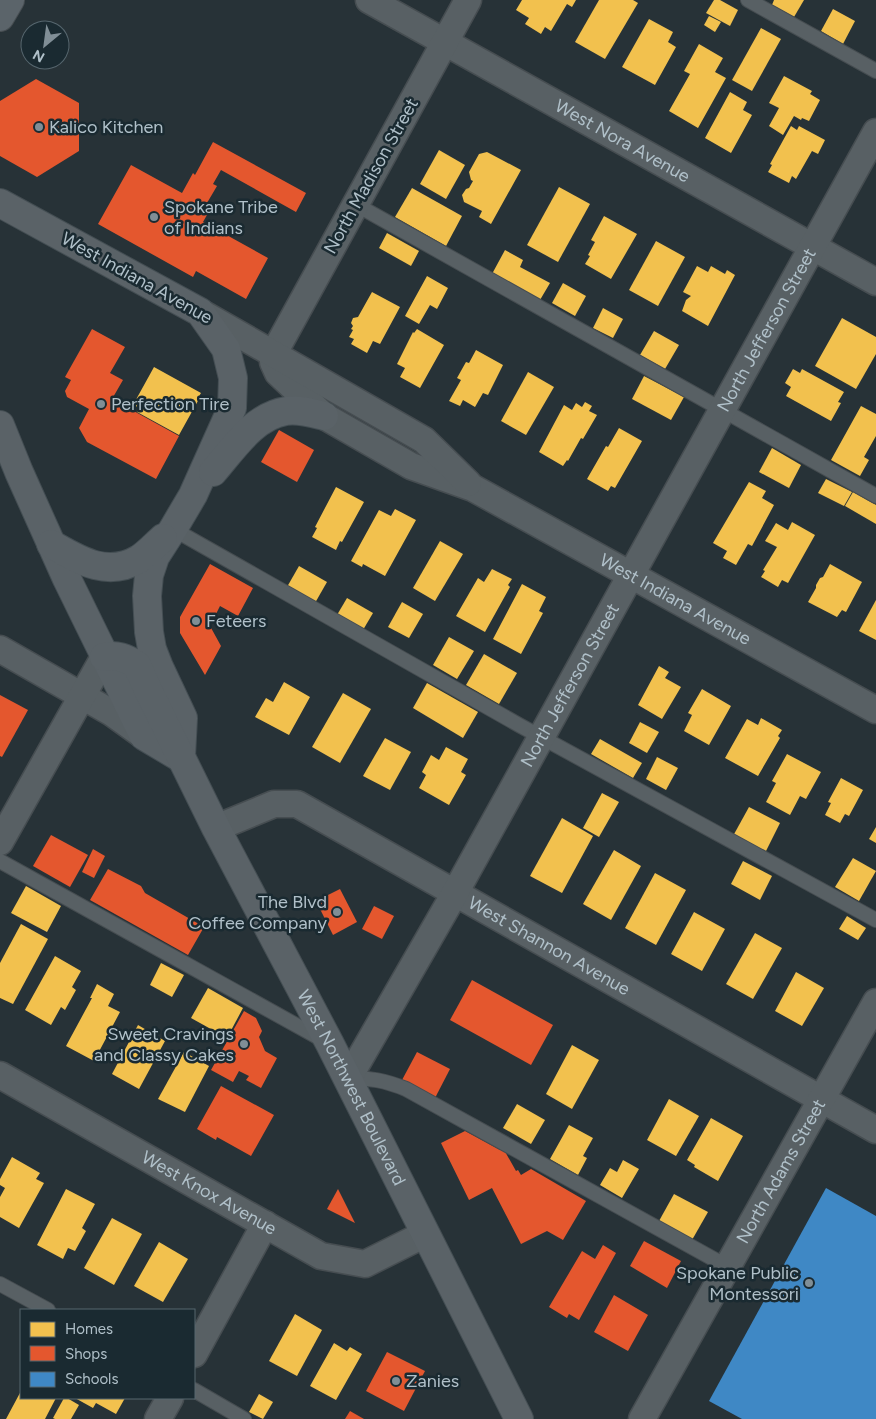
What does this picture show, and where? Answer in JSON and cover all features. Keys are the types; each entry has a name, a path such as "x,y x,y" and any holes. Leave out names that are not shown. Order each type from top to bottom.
{"main road":[{"path":"0,17 10,0"},
{"name":"West Indiana Avenue","path":"0,203 200,312"},
{"name":"West Northwest Boulevard","path":"200,312 226,349 233,378 232,408 193,496 155,557 149,575 147,596 152,649 181,712 181,758 348,1079 519,1419"},
{"path":"193,496 245,435 268,417 296,410 324,416"},
{"path":"0,425 67,579 144,736 181,758"},
{"path":"51,544 79,560 99,567 112,567 124,565 138,559 173,529"},
{"path":"104,657 119,656 137,664 181,758"}],"street":[{"name":"West Nora Avenue","path":"369,0 876,282"},
{"name":"North Madison Street","path":"274,353 468,0"},
{"name":"North Jefferson Street","path":"348,1079 455,893 876,132"},
{"name":"West Indiana Avenue","path":"200,312 424,440 473,488"},
{"name":"West Indiana Avenue","path":"274,353 273,362 278,373 324,416 410,466 473,488 876,710"},
{"path":"0,649 112,712 144,736"},
{"path":"0,842 104,657"},
{"name":"West Shannon Avenue","path":"216,828 274,804 297,804 876,1130"},
{"name":"North Adams Street","path":"642,1419 876,1002"},
{"name":"West Knox Avenue","path":"0,1075 320,1256 365,1264 425,1234"},
{"path":"195,1352 265,1224"},
{"path":"158,1419 169,1399"}],"lane":[{"path":"748,0 876,71"},
{"path":"356,204 876,496"},
{"path":"173,529 541,737 876,920"},
{"path":"0,861 330,1044"},
{"path":"348,1079 363,1078 384,1081 406,1089 728,1267"},
{"path":"0,1284 46,1309"},
{"path":"195,1391 244,1419"}],"building: Homes":[{"path":"522,0 576,0 572,7 567,4 551,31 545,27 541,34 525,24 529,18 516,10"},
{"path":"599,0 633,0 638,3 605,59 575,42"},
{"path":"714,0 720,0 738,10 730,26 706,13"},
{"path":"774,0 804,0 794,17 772,5"},
{"path":"833,9 855,21 843,44 821,31"},
{"path":"709,16 721,22 715,32 704,25"},
{"path":"649,19 673,32 668,42 676,47 655,85 622,67"},
{"path":"761,28 781,39 752,91 732,80"},
{"path":"699,44 723,58 715,72 726,78 698,128 669,111 690,74 684,71"},
{"path":"784,76 812,91 810,94 820,100 809,121 802,118 801,120 794,116 783,135 769,126 779,108 769,103"},
{"path":"730,92 747,102 743,110 752,115 731,153 705,138"},
{"path":"791,126 797,130 799,126 825,140 818,154 812,151 796,179 792,176 789,183 768,172 772,165 770,164"},
{"path":"439,150 465,165 446,199 420,184"},
{"path":"487,152 521,170 491,224 479,217 482,211 464,202 462,195 473,181 469,172 479,154"},
{"path":"559,187 590,204 558,262 527,245"},
{"path":"412,188 462,216 446,246 395,217"},
{"path":"604,216 637,234 611,279 585,264 595,242 591,240"},
{"path":"387,233 419,251 411,266 379,248"},
{"path":"656,241 685,257 658,306 629,290"},
{"path":"505,250 523,260 520,267 550,283 540,300 492,274"},
{"path":"697,266 708,272 711,266 725,274 727,270 735,275 708,326 682,311 686,300 691,296 683,292"},
{"path":"427,276 448,288 437,309 430,305 419,324 405,316"},
{"path":"563,283 586,296 575,316 552,303"},
{"path":"372,292 400,307 380,344 373,341 367,353 351,344 354,339 349,337 353,330 351,329 353,326 351,323 353,318 358,317"},
{"path":"603,308 623,319 613,338 593,328"},
{"path":"842,318 876,337 876,354 856,389 815,366"},
{"path":"417,329 444,345 420,388 400,377 405,368 397,364 413,332"},
{"path":"654,331 679,345 665,369 640,355"},
{"path":"476,350 503,365 488,395 483,393 475,407 463,400 460,406 449,401 461,380 457,378 466,362 469,363"},
{"path":"154,367 201,393 179,435 137,412 140,408 133,405"},
{"path":"793,369 800,373 802,369 844,392 838,402 841,403 831,421 786,396 791,387 785,383"},
{"path":"528,372 554,387 526,435 501,421"},
{"path":"644,376 684,397 671,420 632,399"},
{"path":"585,402 592,406 589,411 597,415 568,461 563,466 539,452 564,405 572,410 576,403 582,407"},
{"path":"861,406 876,414 876,436 864,457 869,460 860,476 831,460"},
{"path":"619,428 642,441 615,488 611,486 608,491 587,479"},
{"path":"772,448 801,465 789,488 759,472"},
{"path":"826,479 852,492 844,506 818,493"},
{"path":"749,482 766,491 762,498 774,505 752,546 748,544 736,565 723,558 727,551 713,543"},
{"path":"336,487 364,502 336,550 312,537 317,528 315,527"},
{"path":"853,492 876,505 876,524 845,506"},
{"path":"395,509 416,520 385,576 363,564 362,567 351,561 379,510 391,516"},
{"path":"792,522 815,535 788,583 782,580 778,587 761,577 765,571 763,570 777,547 765,541 776,523 788,530"},
{"path":"440,541 463,554 435,601 413,588"},
{"path":"830,564 862,582 846,612 842,610 837,617 808,602 820,578 823,577"},
{"path":"299,566 327,582 315,603 287,587"},
{"path":"492,569 512,579 508,585 510,587 485,632 456,616 478,578 484,582"},
{"path":"522,584 546,597 539,611 543,613 521,654 493,639"},
{"path":"347,598 373,613 363,630 337,615"},
{"path":"876,600 876,640 859,631"},
{"path":"402,602 423,614 409,638 388,627"},
{"path":"449,637 474,651 457,679 433,665"},
{"path":"484,654 517,673 499,704 466,685"},
{"path":"659,666 669,672 665,678 681,687 662,719 638,705"},
{"path":"284,682 310,697 289,735 255,717 266,698 273,702"},
{"path":"427,683 478,712 463,738 413,708"},
{"path":"702,689 731,706 709,745 684,731 692,715 688,713"},
{"path":"343,693 371,709 340,763 312,747"},
{"path":"761,718 782,730 778,736 780,738 758,776 725,758 747,719 758,725"},
{"path":"640,722 659,732 647,753 629,743"},
{"path":"385,738 411,752 390,790 363,776"},
{"path":"600,739 642,763 633,778 591,754"},
{"path":"446,747 468,759 461,772 466,775 449,805 419,788 426,775 422,772 431,755 439,760"},
{"path":"787,754 821,772 806,799 800,796 790,815 766,802 776,783 772,781"},
{"path":"657,757 678,768 666,790 646,779"},
{"path":"841,778 863,790 849,816 845,814 840,823 825,815 831,803 828,802"},
{"path":"602,793 619,802 599,837 583,828"},
{"path":"749,807 780,823 765,853 733,836"},
{"path":"562,818 593,836 562,893 530,876"},
{"path":"876,827 876,843 869,839"},
{"path":"614,850 641,866 611,920 583,904"},
{"path":"853,858 876,871 859,901 835,887"},
{"path":"743,861 772,876 760,900 731,884"},
{"path":"655,873 686,890 656,945 625,928"},
{"path":"26,886 61,906 47,932 11,913"},
{"path":"694,912 725,929 702,971 671,954"},
{"path":"847,916 866,928 858,940 839,929"},
{"path":"21,924 48,939 13,1004 0,998 0,963"},
{"path":"755,933 782,948 753,999 726,984"},
{"path":"55,956 81,971 72,987 76,990 65,1010 61,1007 51,1025 25,1010"},
{"path":"161,963 184,975 172,997 150,985"},
{"path":"796,972 824,988 802,1026 775,1011"},
{"path":"97,984 114,994 108,1006 120,1012 94,1061 66,1046 92,998 90,998"},
{"path":"208,988 243,1008 227,1038 191,1018"},
{"path":"138,1025 165,1041 139,1089 112,1074"},
{"path":"572,1045 599,1060 572,1109 546,1094"},
{"path":"184,1052 209,1066 185,1112 158,1099"},
{"path":"669,1099 699,1116 676,1156 647,1140"},
{"path":"517,1104 545,1120 531,1144 503,1128"},
{"path":"711,1118 743,1136 718,1181 694,1167 695,1165 687,1160"},
{"path":"569,1125 593,1138 583,1156 587,1158 578,1175 550,1159"},
{"path":"12,1157 40,1173 36,1179 44,1183 19,1228 0,1217 0,1197 5,1188 0,1185 0,1179"},
{"path":"623,1160 639,1169 622,1198 600,1185 610,1168 617,1172"},
{"path":"66,1189 95,1204 82,1228 86,1231 75,1251 68,1248 63,1259 37,1245"},
{"path":"674,1194 708,1212 692,1240 659,1221"},
{"path":"112,1218 142,1234 114,1285 84,1268"},
{"path":"159,1242 188,1259 163,1302 134,1286"},
{"path":"295,1314 322,1330 297,1376 269,1361"},
{"path":"334,1343 347,1351 350,1347 362,1354 336,1400 310,1386"},
{"path":"20,1393 20,1399 55,1399 45,1419 6,1419"},
{"path":"259,1394 273,1402 263,1419 249,1412"},
{"path":"63,1399 69,1399 79,1405 71,1419 53,1418"},
{"path":"77,1399 124,1399 116,1414 96,1403 93,1408"}],"building: Shops":[{"name":"Kalico Kitchen","path":"36,79 79,103 79,151 37,177 0,156 0,101"},
{"name":"Spokane Tribe of Indians","path":"213,142 306,193 296,212 221,170 213,184 217,186 207,203 212,206 203,222 268,258 246,299 196,271 193,277 98,224 131,165 182,193 193,173 195,175"},
{"name":"Perfection Tire","path":"92,329 125,347 110,373 123,380 112,399 179,436 156,479 87,442 79,428 89,409 67,397 65,391 71,380 65,377"},
{"path":"279,430 314,450 297,482 261,462"},
{"name":"Feteers","path":"210,564 253,588 238,616 220,606 210,626 221,646 205,675 180,633 180,617"},
{"path":"0,695 28,710 2,757 0,756"},
{"path":"51,835 88,855 70,887 33,866"},
{"path":"93,849 105,856 94,878 82,872"},
{"path":"108,869 141,886 145,893 204,927 188,955 90,900"},
{"name":"The Blvd Coffee Company","path":"340,889 357,922 333,935 316,901"},
{"path":"374,906 394,916 382,939 362,929"},
{"path":"472,980 553,1025 531,1065 450,1020"},
{"name":"Sweet Cravings and Classy Cakes","path":"244,1011 256,1018 262,1031 259,1037 265,1051 277,1058 261,1088 246,1080 249,1076 239,1071 233,1082 211,1070"},
{"path":"417,1052 450,1069 435,1098 402,1080"},
{"path":"221,1086 274,1115 251,1156 217,1137 216,1140 197,1129"},
{"path":"465,1131 500,1150 503,1148 516,1171 518,1170 521,1175 531,1169 586,1201 563,1240 547,1231 521,1244 492,1188 469,1200 441,1143"},
{"path":"338,1189 355,1223 327,1209"},
{"path":"644,1241 681,1261 667,1288 630,1266"},
{"path":"603,1245 616,1253 579,1320 569,1314 567,1318 549,1307 582,1251 595,1259"},
{"path":"614,1295 648,1315 628,1351 594,1332"},
{"name":"Zanies","path":"387,1352 425,1371 404,1411 366,1391"},
{"path":"350,1411 364,1419 345,1419"}],"building: Schools":[{"name":"Spokane Public Montessori","path":"826,1188 876,1216 876,1419 742,1419 709,1401"}],"place":[{"name":"Kalico Kitchen","path":"39,127"},
{"name":"Spokane Tribe of Indians","path":"154,217"},
{"name":"Perfection Tire","path":"101,404"},
{"name":"Feteers","path":"196,621"},
{"name":"The Blvd Coffee Company","path":"337,912"},
{"name":"Sweet Cravings and Classy Cakes","path":"244,1044"},
{"name":"Spokane Public Montessori","path":"809,1283"},
{"name":"Zanies","path":"396,1381"}]}
